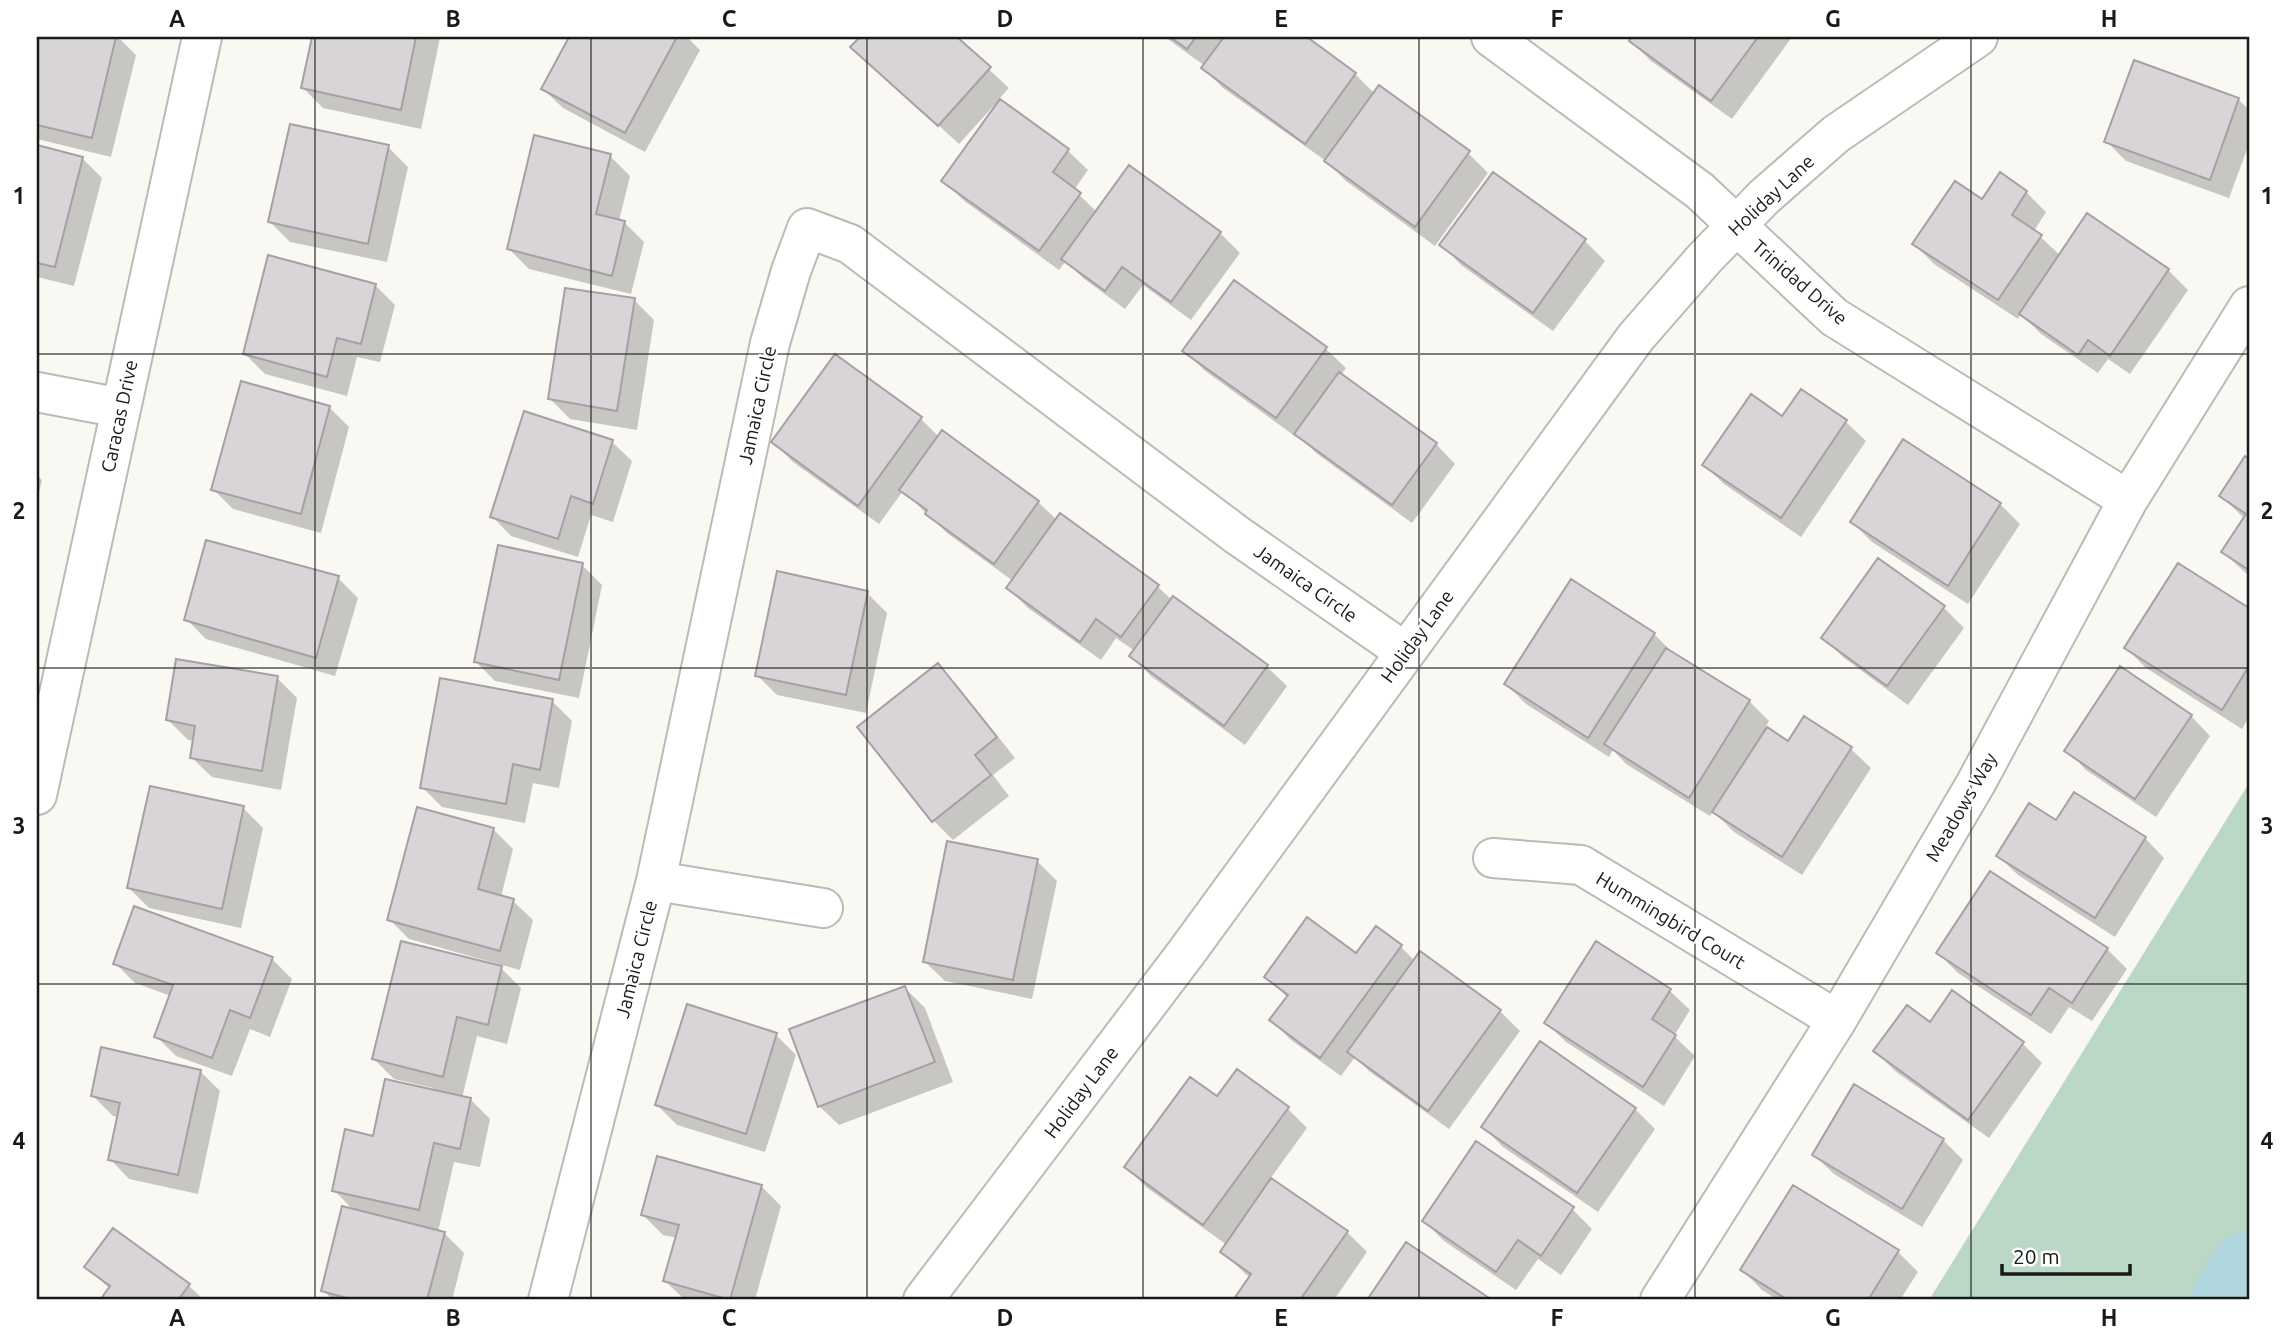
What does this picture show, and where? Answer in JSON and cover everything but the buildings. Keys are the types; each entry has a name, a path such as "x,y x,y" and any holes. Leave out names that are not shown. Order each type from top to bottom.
{"street":[{"name":"Caracas Drive","path":"37,795 202,37"},
{"name":"Holiday Lane","path":"923,1300 1186,953 1636,337 1704,259 1764,197 1836,134 1978,37"},
{"name":"Trinidad Drive","path":"1510,42 1700,191 1834,317 2128,500"},
{"name":"Jamaica Circle","path":"548,1300 656,881 770,342 807,228 850,244 1237,535 1405,652"},
{"name":"Meadows Way","path":"1660,1300 1837,1020 1976,783 2128,500 2249,306"},
{"path":"37,392 121,408"},
{"name":"Hummingbird Court","path":"1493,858 1581,865 1837,1020"},
{"path":"656,881 823,908"}],"green space":[{"path":"2249,783 2249,1300 1929,1300"}],"waterway":[{"path":"2230,1300 2249,1269"}]}
